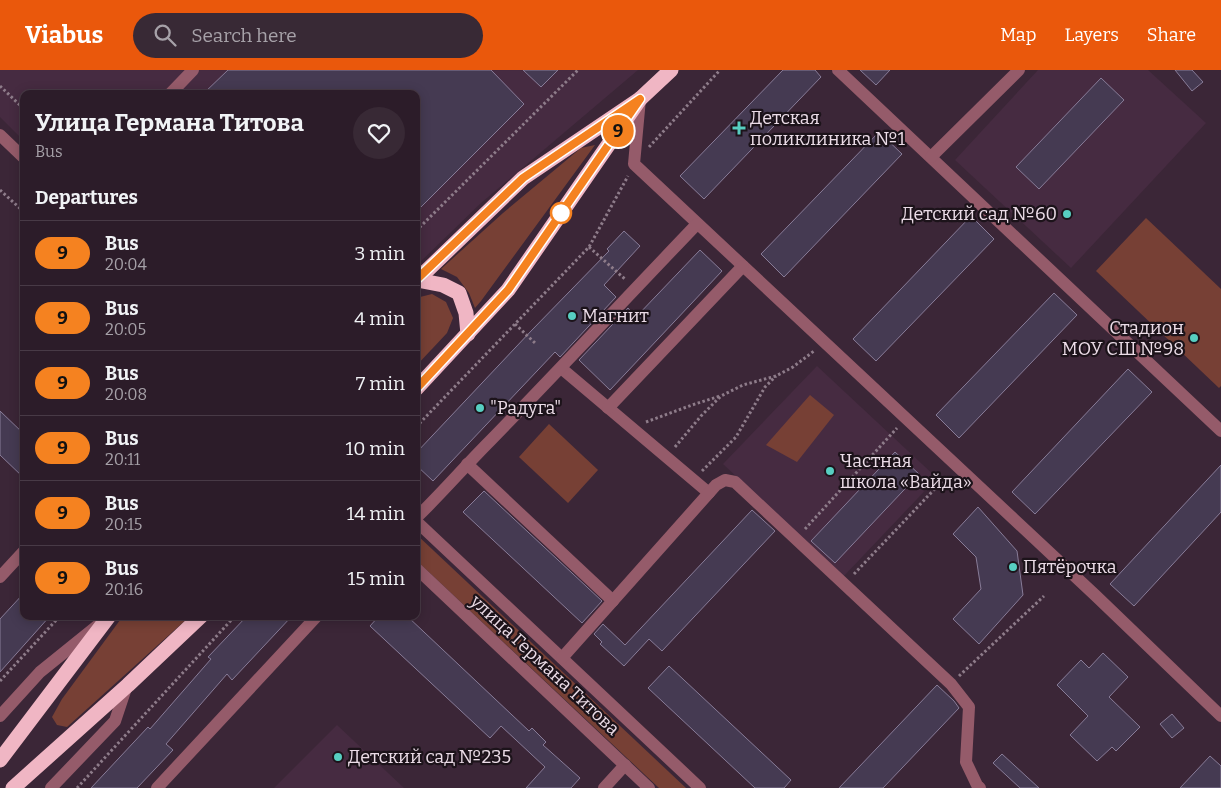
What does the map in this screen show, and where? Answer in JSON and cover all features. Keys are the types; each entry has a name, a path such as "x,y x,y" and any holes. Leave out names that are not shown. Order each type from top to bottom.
{"highway":[{"path":"420,276 523,178 640,99 671,70"},
{"path":"420,385 508,290 640,99"},
{"path":"420,281 443,285 459,293 466,313 468,334"},
{"path":"0,760 106,620"},
{"path":"13,788 128,685 197,620"}],"street":[{"path":"174,90 193,70"},
{"path":"838,70 1221,431"},
{"path":"931,157 1019,70"},
{"path":"640,99 634,164 1095,595 1221,716"},
{"path":"0,135 20,154"},
{"path":"420,515 698,224"},
{"path":"608,408 743,266"},
{"path":"561,368 709,493"},
{"path":"467,464 613,601"},
{"path":"562,658 716,485 725,480 735,482 951,684 969,707 966,762 980,788"},
{"name":"улица Германа Титова","path":"420,523 700,788"},
{"path":"0,577 20,555"},
{"name":"улица Германа Титова","path":"420,572 649,788"},
{"path":"0,716 40,672 104,620"},
{"path":"157,788 313,620"},
{"path":"51,788 115,720 128,685"},
{"path":"604,788 625,765"}],"path":[{"path":"420,227 578,70"},
{"path":"420,422 589,247 634,164 720,70"},
{"path":"0,86 20,105"},
{"path":"0,190 20,208"},
{"path":"589,247 636,289"},
{"path":"516,324 535,343"},
{"path":"631,428 721,396 743,385 776,376 816,349"},
{"path":"694,480 736,437 765,387 776,376"},
{"path":"666,457 721,396"},
{"path":"796,539 906,418"},
{"path":"844,584 948,475"},
{"path":"951,684 1044,596"},
{"path":"0,681 56,620"},
{"path":"77,788 230,620"}],"shaded area":[{"path":"0,70 638,70 481,203 420,262 420,90 20,90 20,137 0,117"},
{"name":"Детский сад №60","path":"1038,70 1148,70 1206,123 1071,268 955,160"},
{"path":"595,145 475,308 469,293 457,277 441,269 503,213 581,148"},
{"name":"Стадион МОУ СШ №98","path":"1146,218 1221,289 1221,386 1219,388 1096,271"},
{"path":"432,294 446,302 453,318 447,333 420,362 420,297"},
{"name":"Частная школа «Вайда»","path":"817,366 937,478 843,577 723,464"},
{"path":"810,395 834,415 797,462 766,445"},
{"path":"549,424 598,470 568,503 519,457"},
{"path":"420,538 686,788 659,788 420,564"},
{"path":"120,620 186,620 67,727 57,725 52,717 62,699"},
{"name":"Детский сад №235","path":"337,725 404,788 274,788"}],"building":[{"path":"228,70 491,70 524,104 420,208 420,90 207,90"},
{"path":"523,70 558,70 541,87"},
{"path":"783,70 815,70 821,77 704,199 680,176"},
{"path":"860,70 890,70 876,85"},
{"path":"1175,70 1192,70 1203,82 1192,91"},
{"path":"1101,78 1124,100 1039,189 1016,167"},
{"path":"879,132 902,154 784,277 761,254"},
{"path":"971,216 994,239 876,361 853,339"},
{"path":"624,231 640,246 604,285 616,297 560,357 555,352 433,481 420,469 420,449 609,251 607,249"},
{"path":"700,250 722,271 610,390 579,360 628,308 636,317"},
{"path":"1054,293 1077,315 959,438 936,415"},
{"path":"1128,369 1152,392 1035,514 1012,492"},
{"path":"0,411 20,430 20,474 0,455"},
{"path":"895,452 919,474 835,563 811,541"},
{"path":"1221,465 1221,512 1134,606 1110,584"},
{"path":"484,491 602,601 582,623 463,512"},
{"path":"978,507 1017,551 1023,595 979,644 953,619 981,589 976,557 953,534"},
{"path":"752,510 775,531 662,651 649,639 624,666 600,644 602,642 594,634 603,624 625,645"},
{"path":"20,597 20,620 46,620 0,672 0,619"},
{"path":"243,620 288,620 232,680 227,674 166,744 173,750 137,788 91,788 148,727 150,729 211,659 208,657"},
{"path":"375,620 411,620 529,731 532,728 546,742 543,745 580,778 571,788 526,788 545,767 501,726 490,738 370,626"},
{"path":"1103,653 1128,677 1109,697 1140,727 1116,751 1112,747 1097,761 1070,735 1088,716 1057,685 1081,660 1089,668"},
{"path":"669,666 791,780 784,788 755,788 648,688"},
{"path":"937,685 959,708 883,788 839,788"},
{"path":"1172,714 1184,728 1172,738 1160,724"},
{"path":"1002,754 1039,788 1020,788 993,763"},
{"path":"1210,756 1221,766 1221,788 1180,788"}],"bus line":[{"name":"9","path":"420,276 523,178 640,99 508,290 420,385"}],"place":[{"name":"Детская поликлиника №1","path":"739,128"},
{"name":"Детский сад №60","path":"1067,214"},
{"name":"Магнит","path":"572,316"},
{"name":"Стадион МОУ СШ №98","path":"1194,338"},
{"name":"\"Радуга\"","path":"480,408"},
{"name":"Частная школа «Вайда»","path":"830,471"},
{"name":"Пятёрочка","path":"1013,567"},
{"name":"Детский сад №235","path":"338,757"}]}
